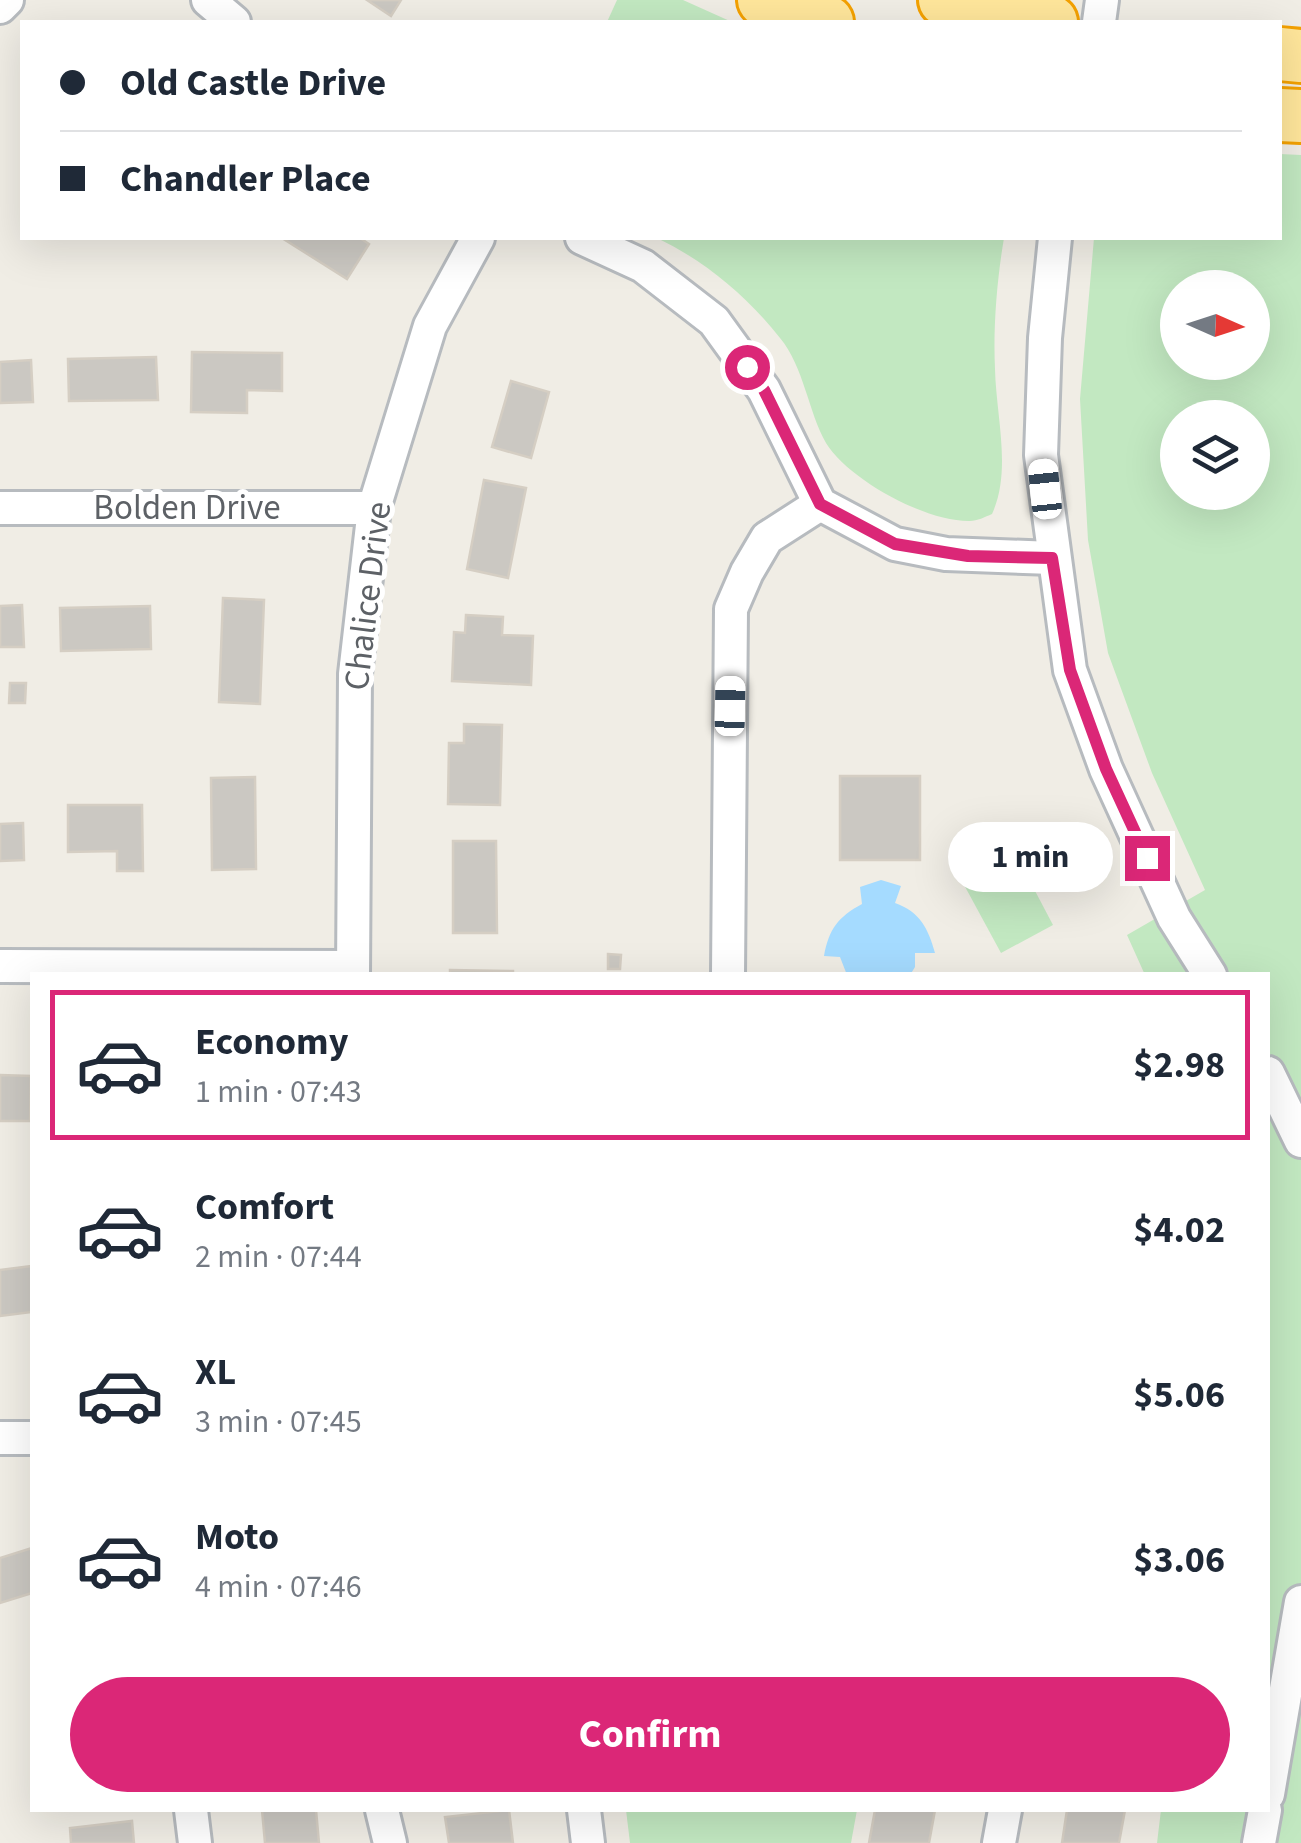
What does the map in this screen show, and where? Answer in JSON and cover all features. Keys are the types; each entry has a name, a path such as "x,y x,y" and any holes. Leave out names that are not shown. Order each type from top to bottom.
{"highway":[{"path":"764,0 820,20"},
{"path":"945,0 1041,20"}],"street":[{"path":"0,7 7,0"},
{"path":"208,0 232,20"},
{"name":"Chalice Drive","path":"353,971 354,674 374,508 430,326 477,240"},
{"path":"586,240 643,266 714,321 764,390 820,504 895,544 946,554 1052,558"},
{"path":"1055,240 1040,419 1052,558 1070,670 1100,752 1174,918 1208,972"},
{"path":"728,972 731,609 746,572 767,538 820,504"},
{"name":"Bolden Drive","path":"0,508 374,508"},
{"path":"0,966 353,971"},
{"path":"1270,1077 1301,1141"},
{"path":"0,1438 30,1438"},
{"path":"1270,1782 1301,1602"},
{"path":"191,1812 195,1843"},
{"path":"382,1812 390,1843"},
{"path":"584,1812 588,1843"},
{"path":"999,1843 1005,1812"},
{"path":"1258,1843 1264,1812"}],"green space":[{"path":"617,0 683,0 728,20 608,20"},
{"path":"1282,154 1301,155 1301,1843 1157,1843 1161,1812 1270,1812 1270,972 1144,972 1127,935 1205,890 1152,773 1108,653 1088,540 1080,399 1094,240 1282,240"},
{"path":"661,240 1004,240 995,337 1002,462 992,514 970,521 932,514 890,496 852,471 826,443 795,362 767,323 739,294"},
{"path":"1003,830 1053,925 1001,953 950,859"},
{"path":"626,1812 857,1812 851,1843 630,1843"}],"water":[{"path":"881,880 901,886 895,903 922,922 935,953 915,953 912,972 846,972 840,957 824,956 836,925 862,904 860,887"}],"building":[{"path":"367,0 401,0 391,16"},
{"path":"285,240 363,240 369,244 347,279"},
{"path":"192,352 282,353 282,391 247,390 247,413 191,412"},
{"path":"156,357 158,400 69,401 68,359"},
{"path":"31,360 33,402 0,403 0,362"},
{"path":"511,381 549,392 531,458 492,447"},
{"path":"484,480 526,488 508,578 467,569"},
{"path":"223,598 264,600 260,704 219,702"},
{"path":"22,605 24,647 0,647 0,606"},
{"path":"150,606 151,649 61,651 60,608"},
{"path":"466,615 503,617 502,635 533,636 531,685 452,681 454,632 465,633"},
{"path":"10,683 26,683 25,703 9,703"},
{"path":"464,724 502,725 500,805 448,804 449,743 464,743"},
{"path":"840,776 920,776 920,860 840,860"},
{"path":"255,777 256,869 212,870 211,778"},
{"path":"68,805 142,805 143,871 117,871 117,851 68,852"},
{"path":"23,823 24,860 0,861 0,824"},
{"path":"453,841 496,841 497,933 453,933"},
{"path":"608,954 621,955 620,969 608,969"},
{"path":"450,970 513,971 513,972"},
{"path":"0,1075 30,1076 30,1121 0,1121"},
{"path":"30,1266 30,1312 0,1316 0,1270"},
{"path":"30,1549 30,1594 0,1603 0,1558"},
{"path":"262,1812 316,1812 319,1843 265,1843"},
{"path":"509,1812 513,1843 449,1843 445,1817"},
{"path":"875,1812 935,1812 929,1843 869,1843"},
{"path":"1067,1812 1125,1812 1119,1843 1062,1843"},
{"path":"132,1821 134,1843 71,1843 70,1828"}],"route":[{"path":"747,367 764,390 820,504 895,544 990,558 1052,558 1070,670 1106,769 1147,858"}]}
